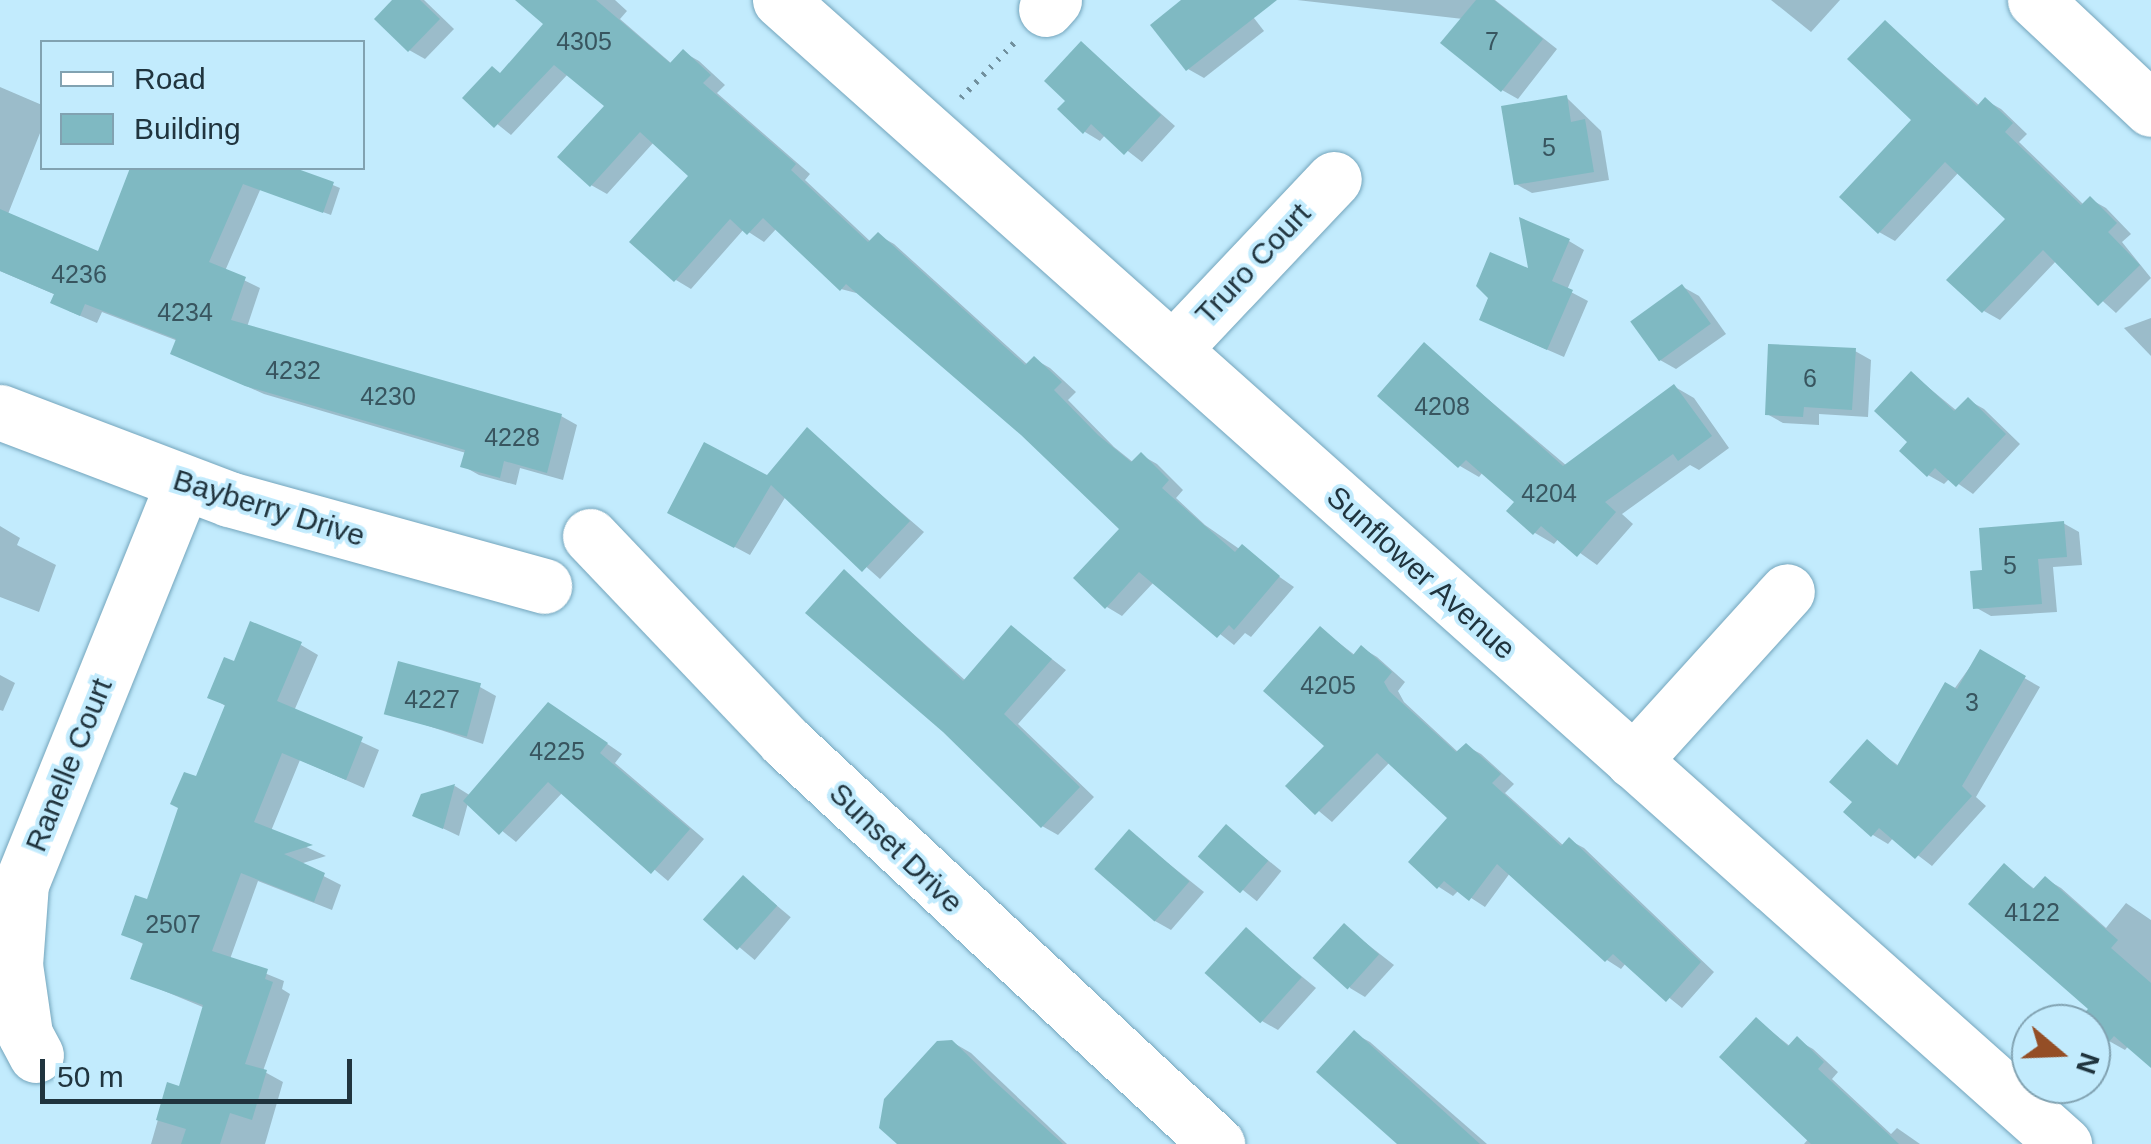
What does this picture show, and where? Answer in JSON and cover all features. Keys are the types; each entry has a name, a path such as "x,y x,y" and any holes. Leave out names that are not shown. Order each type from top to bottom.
{"street":[{"name":"Sunflower Avenue","path":"780,0 2064,1144"},
{"path":"2034,0 2151,108"},
{"name":"Truro Court","path":"1173,350 1334,178"},
{"name":"Bayberry Drive","path":"0,412 183,484 544,586"},
{"name":"Ranelle Court","path":"36,1056 25,1034 15,965 21,884 183,484"},
{"name":"Sunset Drive","path":"590,536 799,754 1217,1144"},
{"path":"1633,761 1787,591"}],"path":[{"path":"930,132 1050,4"}],"building":[{"path":"392,0 420,0 440,19 408,52 374,19"},
{"path":"515,0 596,0 670,63 683,49 711,75 703,83 796,164 791,170 868,242 878,232 1025,365 1034,356 1062,382 1054,390 1098,435 1131,462 1141,452 1169,480 1162,488 1190,513 1235,552 1242,544 1280,576 1234,630 1229,625 1217,638 1139,572 1105,609 1073,578 1119,529 1021,435 846,284 840,291 763,218 747,235 730,219 674,282 629,242 688,176 640,132 590,187 557,157 604,106 554,65 494,128 462,98 492,66 500,73 543,24"},
{"path":"1181,0 1277,0 1186,71 1150,25"},
{"path":"1476,0 1494,0 1543,39 1501,92 1440,43"},
{"path":"1885,20 1977,106 1985,97 2013,123 2005,132 2081,205 2090,196 2117,223 2108,232 2140,265 2098,306 2043,250 1982,313 1946,280 2005,219 1945,162 1878,234 1839,197 1911,120 1847,59"},
{"path":"1081,41 1161,115 1124,155 1091,124 1083,134 1057,109 1065,101 1044,81"},
{"path":"1567,95 1571,122 1585,119 1594,172 1514,185 1501,106"},
{"path":"129,170 301,170 334,182 323,213 243,184 209,262 246,277 231,320 562,414 547,473 504,461 500,478 460,467 465,450 245,386 170,354 176,339 85,304 80,316 50,303 54,294 0,271 0,209 98,251"},
{"path":"1519,217 1570,239 1552,281 1573,290 1547,350 1479,320 1488,298 1476,286 1490,252 1528,268"},
{"path":"1682,284 1711,324 1659,361 1630,322"},
{"path":"1424,342 1563,466 1674,384 1712,436 1678,461 1673,454 1605,502 1616,512 1577,557 1541,526 1533,535 1506,511 1514,502 1466,460 1458,468 1377,396"},
{"path":"1768,344 1856,348 1852,410 1804,407 1803,417 1765,415"},
{"path":"1911,371 1954,411 1968,397 2006,434 1956,487 1935,468 1927,477 1899,451 1907,442 1874,411"},
{"path":"807,427 910,521 862,572 771,485 734,548 667,513 704,442 767,475"},
{"path":"2064,521 2067,557 2038,559 2042,604 1973,609 1970,571 1982,570 1979,528"},
{"path":"844,569 963,681 1011,625 1052,659 1004,714 1080,787 1041,828 943,732 805,613"},
{"path":"250,621 302,642 277,701 363,737 346,780 282,753 254,822 313,845 284,854 325,873 314,902 241,873 212,951 268,969 265,979 273,982 245,1064 267,1070 252,1120 230,1113 220,1144 181,1144 186,1129 156,1120 167,1082 179,1086 203,1005 130,979 143,943 121,935 135,895 147,899 178,808 170,804 184,772 196,776 225,705 207,698 224,657 234,661"},
{"path":"1320,626 1353,655 1361,645 1392,672 1384,682 1389,691 1456,752 1466,743 1501,774 1492,783 1561,846 1569,837 1701,962 1666,1002 1613,954 1605,962 1497,864 1469,901 1444,881 1437,889 1408,862 1447,818 1377,753 1315,815 1285,786 1324,746 1263,691"},
{"path":"1980,649 2026,676 1962,786 1972,796 1915,859 1879,828 1871,837 1843,812 1852,802 1829,782 1867,739 1897,766 1945,682 1957,689"},
{"path":"398,661 481,683 467,736 384,714"},
{"path":"548,702 608,743 600,753 690,829 651,874 548,782 499,835 463,801"},
{"path":"455,784 443,829 412,816 421,794"},
{"path":"1226,824 1268,861 1240,893 1198,856"},
{"path":"1129,829 1189,881 1155,921 1094,869"},
{"path":"2004,863 2033,889 2045,876 2118,940 2111,948 2151,983 2151,1068 2114,1036 2111,1040 2111,1004 2082,1004 1968,904"},
{"path":"743,875 777,906 737,950 703,920"},
{"path":"1344,923 1379,954 1347,989 1313,958"},
{"path":"1246,927 1302,977 1260,1023 1205,973"},
{"path":"1756,1017 1788,1046 1797,1036 1824,1062 1818,1069 1899,1144 1811,1144 1719,1057"},
{"path":"1354,1030 1480,1144 1397,1144 1316,1072"},
{"path":"952,1040 1063,1144 897,1144 879,1128 884,1099 937,1041"}]}
